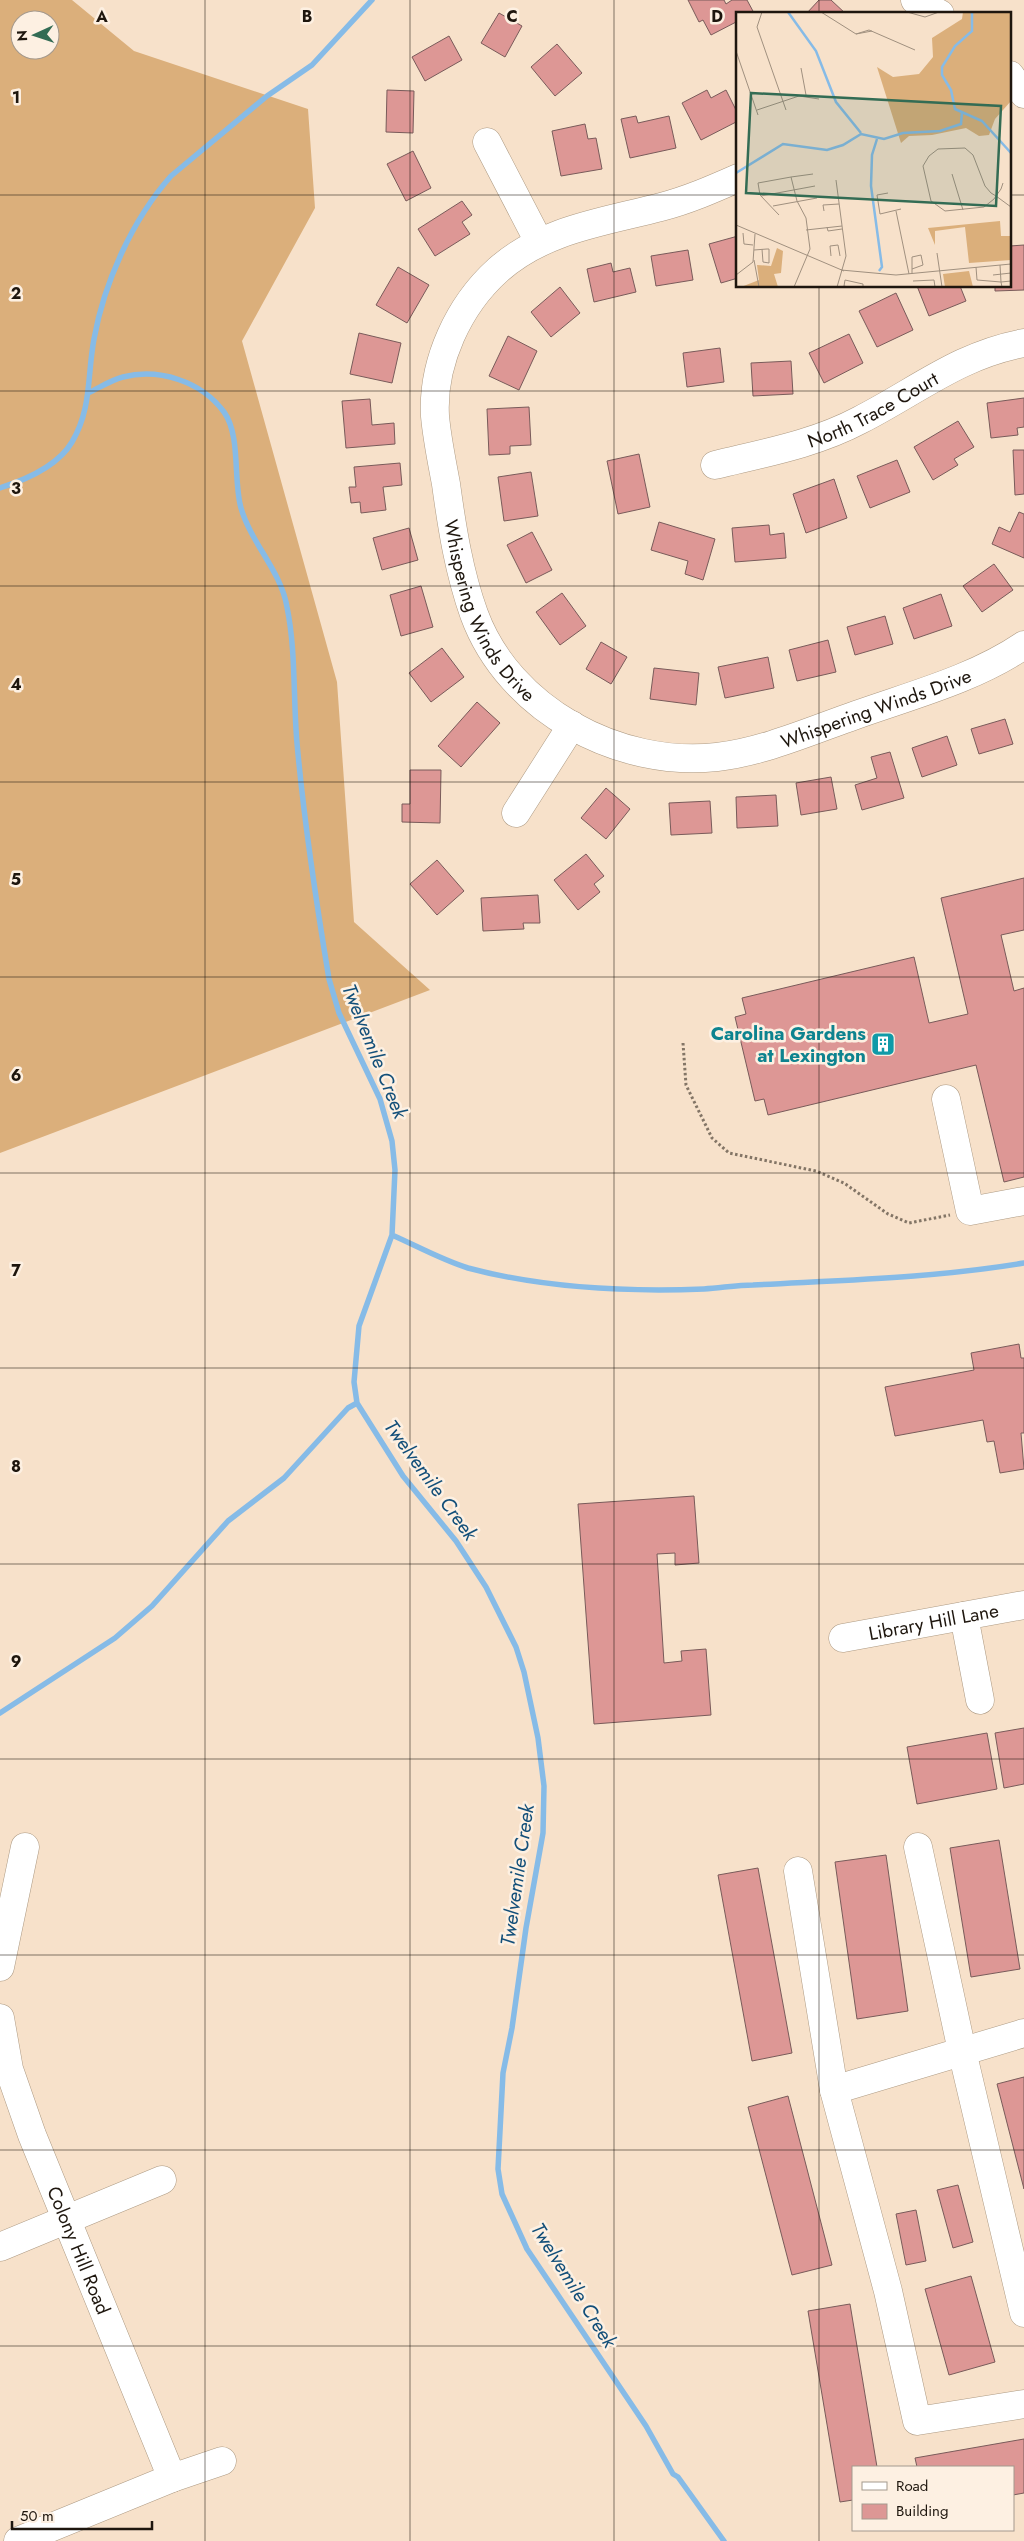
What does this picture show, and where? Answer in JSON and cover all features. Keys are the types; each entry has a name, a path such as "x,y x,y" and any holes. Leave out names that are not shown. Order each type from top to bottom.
{"street":[{"path":"1012,78 1024,94"},
{"path":"487,142 539,242"},
{"name":"Whispering Winds Drive","path":"736,179 672,204 578,227 539,242 517,255 483,284 457,323 441,368 436,392 435,414 450,514 462,572 475,615 497,656 511,674 544,707 572,725 605,742 648,755 695,758 743,752 961,677 1002,658 1024,644"},
{"name":"North Trace Court","path":"716,465 816,439 861,420 964,361 985,352 1024,343"},
{"path":"516,813 572,725"},
{"path":"946,1099 970,1211 1024,1201"},
{"name":"Library Hill Lane","path":"843,1638 1024,1605"},
{"path":"964,1616 980,1700"},
{"path":"0,1967 25,1847"},
{"path":"918,1847 962,2051 1024,2313"},
{"path":"798,1870 834,2090 888,2291 917,2422 1024,2404"},
{"name":"Colony Hill Road","path":"0,2018 9,2069 32,2135 68,2219 172,2478"},
{"path":"834,2090 1024,2033"},
{"path":"0,2247 162,2180"},
{"path":"18,2541 172,2478 222,2461"}],"path":[{"path":"683,1043 686,1085 712,1138 730,1153 816,1171 844,1183 888,1214 909,1223 970,1211"}],"shaded area":[{"path":"0,0 72,0 134,51 308,109 315,208 242,341 337,682 354,922 430,990 0,1153"}],"building":[{"path":"688,0 724,0 726,4 732,0 747,0 753,12 736,12 736,22 711,35 703,20 699,22"},
{"path":"819,0 831,0 844,12 808,12"},
{"path":"499,13 522,26 505,57 481,43"},
{"path":"449,36 462,60 425,81 412,57"},
{"path":"557,44 582,73 555,96 531,67"},
{"path":"387,90 414,91 413,133 386,132"},
{"path":"707,90 711,98 726,90 736,110 736,122 701,140 682,103"},
{"path":"636,116 638,123 669,116 676,148 630,158 621,119"},
{"path":"585,124 588,139 596,138 602,169 561,176 552,131"},
{"path":"413,151 431,188 406,201 387,164"},
{"path":"462,201 472,215 462,222 470,234 435,256 418,229"},
{"path":"736,237 736,279 721,283 709,244"},
{"path":"1024,245 1024,290 995,291 995,288 1012,288 1012,246"},
{"path":"688,250 693,280 656,286 651,256"},
{"path":"611,263 613,272 630,268 636,292 594,302 587,269"},
{"path":"398,267 429,285 407,323 376,305"},
{"path":"560,287 580,313 551,337 531,312"},
{"path":"918,288 961,288 966,301 929,316"},
{"path":"896,293 913,330 877,347 859,311"},
{"path":"359,333 401,343 392,383 350,374"},
{"path":"849,334 863,363 824,383 809,353"},
{"path":"508,336 537,351 519,390 489,376"},
{"path":"720,348 724,382 687,387 683,353"},
{"path":"791,361 793,394 753,396 751,363"},
{"path":"1024,398 1024,427 1017,428 1018,435 991,438 987,403"},
{"path":"370,399 372,425 394,423 395,444 346,448 342,401"},
{"path":"529,407 531,445 510,446 510,454 489,455 487,409"},
{"path":"958,421 974,447 954,459 958,465 933,480 914,447"},
{"path":"1013,450 1024,450 1024,494 1015,495"},
{"path":"639,454 650,507 618,514 607,461"},
{"path":"897,460 910,492 870,508 857,476"},
{"path":"400,463 402,485 383,487 386,510 361,513 360,502 351,503 349,487 356,487 354,467"},
{"path":"531,472 538,516 504,521 498,477"},
{"path":"834,479 847,518 806,533 793,494"},
{"path":"1019,512 1024,514 1024,558 992,544 999,527 1010,532"},
{"path":"659,522 715,539 703,580 685,574 688,561 651,550"},
{"path":"769,525 770,535 784,533 786,558 735,562 732,528"},
{"path":"409,528 418,560 382,570 373,538"},
{"path":"532,532 552,570 526,583 507,545"},
{"path":"994,564 1013,590 982,612 963,586"},
{"path":"421,586 433,627 401,636 390,595"},
{"path":"562,593 586,626 560,645 536,612"},
{"path":"941,594 952,626 914,639 903,608"},
{"path":"885,616 893,644 855,655 847,627"},
{"path":"828,640 836,672 797,681 789,650"},
{"path":"601,642 627,657 611,684 586,669"},
{"path":"442,648 464,677 431,702 409,673"},
{"path":"768,657 774,688 725,698 718,667"},
{"path":"654,668 699,673 696,705 650,699"},
{"path":"477,702 500,723 461,767 438,746"},
{"path":"1005,719 1013,744 979,754 971,729"},
{"path":"947,736 957,765 922,777 912,748"},
{"path":"890,752 904,798 862,810 855,785 877,778 871,757"},
{"path":"410,770 441,770 440,823 402,822 402,804 410,804"},
{"path":"831,777 837,809 801,815 796,783"},
{"path":"606,788 630,809 606,839 581,818"},
{"path":"776,795 778,826 737,828 736,797"},
{"path":"710,801 712,833 671,835 669,803"},
{"path":"586,854 604,876 594,884 600,892 578,910 554,880"},
{"path":"437,860 464,891 437,915 410,884"},
{"name":"Carolina Gardens at Lexington","path":"1024,878 1024,930 1001,935 1014,991 1024,988 1024,1177 1004,1182 976,1065 768,1115 764,1099 755,1101 735,1017 746,1014 742,998 914,957 929,1023 968,1014 941,898"},
{"path":"538,895 540,923 523,923 524,929 483,931 481,898"},
{"path":"1019,1344 1021,1358 1024,1358 1024,1433 1021,1433 1024,1469 1000,1473 994,1441 987,1442 983,1420 895,1436 885,1387 974,1370 971,1353"},
{"path":"694,1496 699,1563 675,1565 675,1553 657,1554 664,1663 682,1661 681,1651 706,1649 711,1715 594,1724 578,1504"},
{"path":"1024,1728 1024,1784 1004,1788 995,1733"},
{"path":"987,1733 997,1789 917,1804 907,1747"},
{"path":"999,1840 1020,1969 971,1977 950,1848"},
{"path":"886,1855 908,2011 857,2019 835,1862"},
{"path":"758,1868 792,2053 752,2061 718,1875"},
{"path":"1024,2077 1024,2189 997,2084"},
{"path":"788,2096 832,2265 792,2275 748,2107"},
{"path":"958,2185 973,2242 953,2248 937,2190"},
{"path":"916,2210 926,2261 906,2265 896,2214"},
{"path":"971,2276 995,2362 949,2375 925,2289"},
{"path":"850,2304 877,2466 852,2466 852,2500 840,2502 808,2311"},
{"path":"1024,2439 1024,2493 1014,2495 1014,2466 917,2466 915,2458"}],"waterway":[{"path":"0,488 20,481 50,465 66,451 72,442 83,417 94,339 112,274 132,232 157,193 171,176 267,96 312,65 372,0"},
{"name":"Twelvemile Creek","path":"88,393 123,377 151,374 178,379 204,392 215,401 224,412 233,433 241,508 284,594 292,640 297,743 303,802 329,979 339,1013 380,1099 392,1141 395,1170 392,1235 359,1326 354,1382 357,1403 403,1476 456,1541 486,1587 516,1647 524,1672 538,1738 544,1786 543,1833 503,2073 498,2169 502,2194 527,2249 646,2426 673,2474 678,2477 724,2541"},
{"path":"392,1235 468,1268 526,1280 615,1289 704,1289 741,1285 889,1278 1024,1263"},
{"path":"0,1713 115,1638 152,1606 228,1521 284,1478 348,1408 357,1403"}],"place":[{"name":"Carolina Gardens at Lexington","path":"883,1044"}]}
